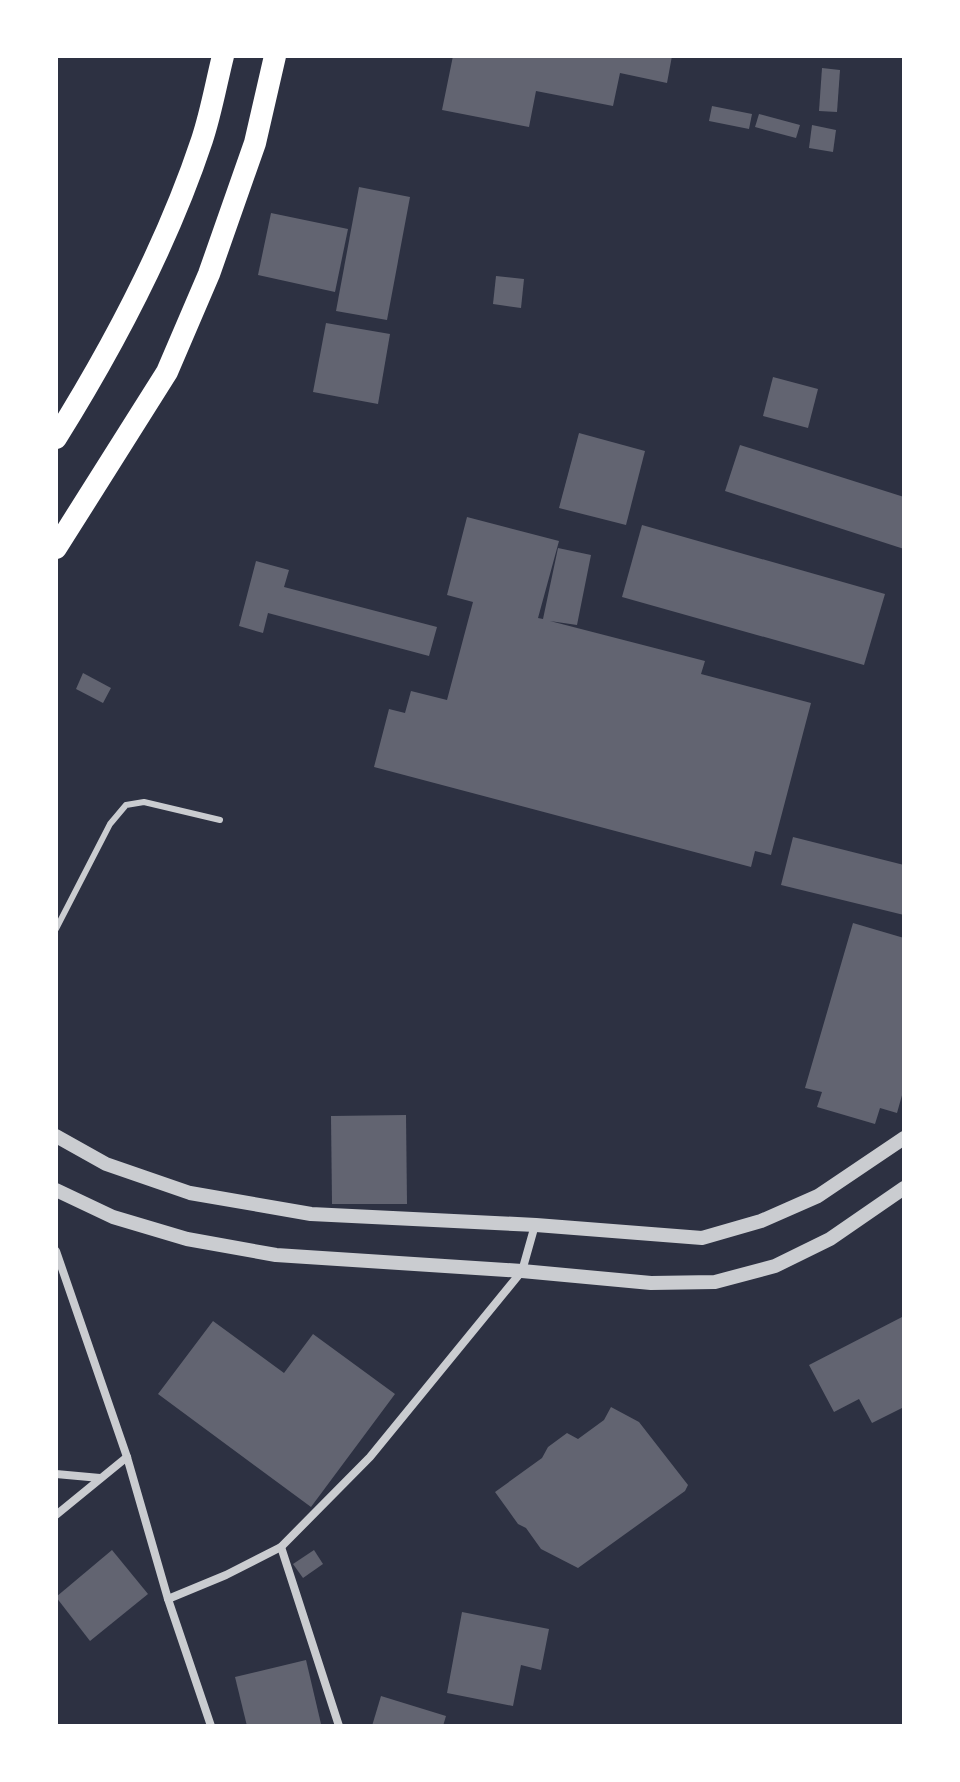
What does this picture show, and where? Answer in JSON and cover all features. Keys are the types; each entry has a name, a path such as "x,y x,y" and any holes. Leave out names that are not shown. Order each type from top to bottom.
{"highway":[{"path":"56,438 97,373 152,263 202,139 223,56"},
{"path":"56,548 167,372 209,274 255,143 275,56"}],"street":[{"path":"56,1136 106,1164 190,1193 311,1214 536,1225 702,1238 761,1221 818,1196 904,1138"},
{"path":"56,1190 113,1217 187,1239 276,1255 651,1283 715,1282 775,1266 830,1239 904,1188"},
{"path":"168,1599 226,1575 281,1547 370,1457 522,1271 536,1225"},
{"path":"56,1251 127,1457 168,1599 211,1726"},
{"path":"56,1515 127,1457"},
{"path":"56,1474 101,1478"},
{"path":"281,1547 339,1726"}],"lane":[{"path":"56,929 110,824 126,805 144,802 220,820"}],"building":[{"path":"453,56 672,56 667,83 620,73 613,106 536,91 529,127 442,110"},
{"path":"822,68 840,70 837,112 819,111"},
{"path":"712,106 752,114 749,129 709,121"},
{"path":"759,114 800,125 796,138 755,127"},
{"path":"812,125 836,130 833,152 809,148"},
{"path":"359,187 410,197 387,320 336,311"},
{"path":"271,213 348,229 335,292 258,275"},
{"path":"496,276 524,279 521,308 493,304"},
{"path":"326,323 390,334 378,404 313,392"},
{"path":"773,377 818,389 808,428 763,416"},
{"path":"579,433 645,451 626,525 559,508"},
{"path":"740,445 904,497 904,549 725,491"},
{"path":"467,517 559,541 538,618 543,619 558,548 591,555 577,625 550,621 705,661 701,674 811,703 771,855 755,851 751,867 374,767 389,709 405,713 411,691 447,700 473,602 447,595"},
{"path":"642,525 885,594 864,665 622,597"},
{"path":"256,561 289,570 284,587 437,627 429,656 268,613 263,633 239,626"},
{"path":"83,673 111,688 103,703 76,689"},
{"path":"793,837 904,865 904,915 781,885"},
{"path":"853,923 904,938 904,1088 897,1113 880,1108 875,1124 817,1107 822,1092 805,1088"},
{"path":"406,1115 407,1204 332,1204 331,1116"},
{"path":"904,1316 904,1407 872,1423 859,1399 834,1412 809,1365"},
{"path":"213,1321 284,1373 313,1334 395,1394 311,1507 158,1394"},
{"path":"611,1407 639,1422 688,1485 685,1491 578,1568 541,1549 495,1492 542,1458 548,1447 567,1433 578,1439 604,1420"},
{"path":"112,1550 148,1594 90,1641 56,1597"},
{"path":"314,1550 323,1564 303,1578 293,1564"},
{"path":"462,1612 549,1629 541,1670 521,1665 513,1706 447,1693"},
{"path":"306,1660 321,1724 247,1726 235,1677"},
{"path":"381,1696 446,1716 443,1726 372,1726"}]}
